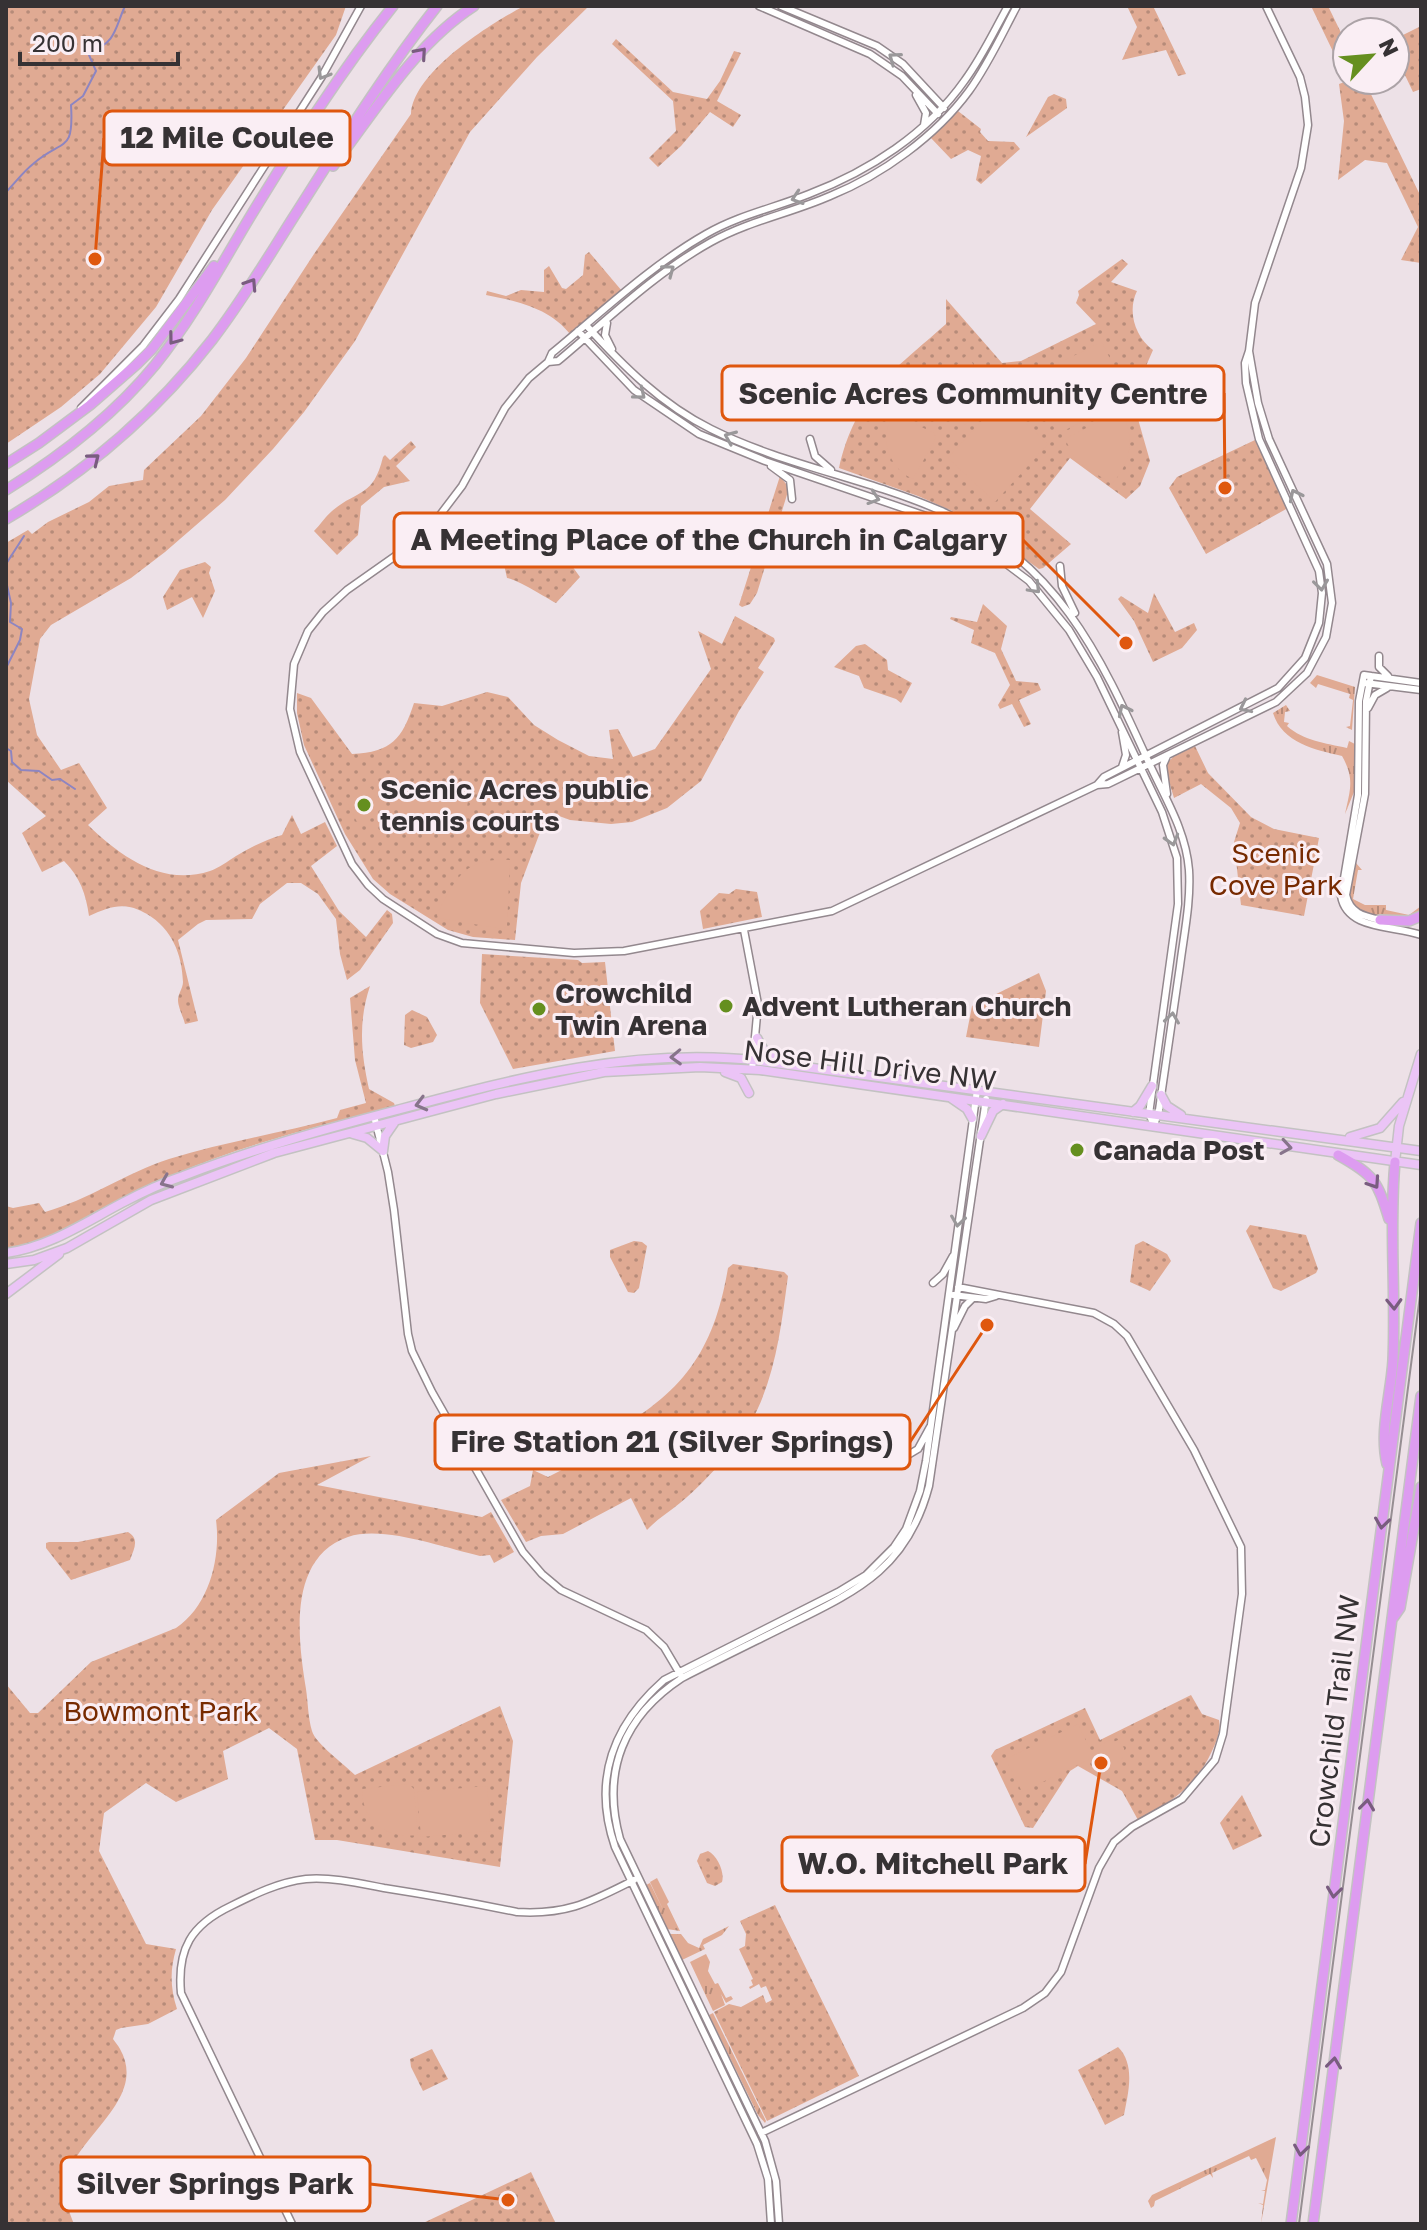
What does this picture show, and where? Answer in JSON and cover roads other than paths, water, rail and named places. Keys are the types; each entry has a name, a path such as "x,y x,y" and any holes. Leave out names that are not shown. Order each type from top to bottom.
{"highway":[{"path":"6,464 90,405 152,349 202,283 288,154 393,6"},
{"path":"6,527 103,452 165,395 218,332 376,89 437,6"},
{"path":"288,226 417,57 440,33 474,6"},
{"path":"6,490 113,409 153,367 187,323 288,154"},
{"path":"6,519 31,505"},
{"path":"1380,920 1409,921 1421,916"},
{"path":"1338,1155 1371,1176 1380,1188 1391,1226"},
{"path":"1389,1472 1383,1448 1393,1364 1391,1226 1395,1162"},
{"name":"Crowchild Trail NW","path":"1291,2224 1421,1223"},
{"name":"Crowchild Trail NW","path":"1313,2224 1421,1396"},
{"path":"1391,1621 1400,1608 1421,1487"}],"main road":[{"path":"757,1038 765,1052 788,1066"},
{"path":"1395,1162 1399,1126 1421,1054"},
{"name":"Nose Hill Drive NW","path":"6,1253 50,1242 123,1202 251,1151 550,1071 606,1062 702,1056 946,1096 976,1095"},
{"name":"Nose Hill Drive NW","path":"6,1264 34,1260 67,1248 129,1211 195,1182 274,1153 563,1079 631,1070 788,1066 976,1095 1133,1112 1338,1155 1421,1165"},
{"path":"709,1068 737,1075 749,1093"},
{"path":"1133,1112 1152,1086"},
{"path":"1161,1095 1170,1109 1197,1119"},
{"path":"1339,1138 1380,1128 1408,1095"},
{"path":"946,1096 967,1109 972,1118"},
{"name":"Nose Hill Drive NW","path":"986,1096 1003,1104 1197,1119 1421,1151"},
{"path":"981,1136 993,1111 1003,1104"},
{"path":"383,1151 385,1136 395,1122"},
{"path":"351,1134 367,1138 383,1151"},
{"path":"6,1294 67,1248"}],"street":[{"path":"68,420 143,346 179,299 321,78 361,6"},
{"path":"759,6 870,54 902,76 943,119"},
{"path":"781,6 877,46 903,64 949,113"},
{"path":"1008,6 974,67 943,107 924,125 874,163 843,180 739,218 681,249 552,353 548,362 513,397 462,486 440,515 408,547 335,599 315,622 299,651 291,682 290,715 297,744 358,873 383,899 442,937 470,945 605,954 744,930 841,908 1265,708 1284,696 1312,666 1329,625 1332,589 1327,564 1266,432 1249,351"},
{"path":"548,362 558,361 669,269 706,245 861,182 901,155 943,119 972,88 1017,6"},
{"path":"1097,785 1104,777 1278,688 1298,669 1317,632 1322,601 1321,579 1312,552 1255,427 1246,383 1245,363 1255,303 1301,168 1308,125 1300,77 1266,6"},
{"path":"902,76 923,106 926,113 924,125"},
{"path":"608,319 605,335 618,359"},
{"path":"586,325 653,391 709,428 780,456 915,500 976,529 1039,576 1076,621 1096,652 1171,809 1186,849 1189,886 1161,1095 1154,1118"},
{"path":"578,331 634,390 699,434 765,461 926,516 962,533 995,553 1031,583 1057,612 1085,655 1169,828 1178,875 1178,904 1152,1086 1154,1118"},
{"path":"810,439 812,452 817,459 837,475"},
{"path":"765,461 789,479 792,499"},
{"path":"1060,566 1062,586 1076,621"},
{"path":"1379,656 1379,667 1391,679"},
{"path":"1421,683 1368,675 1359,701 1358,795 1341,900 1346,911 1359,920 1421,935"},
{"path":"1365,684 1421,690"},
{"path":"1365,684 1365,798 1346,895 1355,912 1380,920"},
{"path":"1367,711 1375,695 1390,688"},
{"path":"1122,728 1126,755 1122,768"},
{"path":"1167,756 1163,771 1171,809"},
{"path":"744,930 758,1004 753,1065"},
{"path":"680,1674 866,1575 894,1547 913,1515 930,1427 976,1095"},
{"path":"779,2224 776,2181 758,2135 615,1847 605,1798 609,1764 618,1738 634,1710 664,1680 854,1592 879,1573 902,1549 917,1523 929,1486 986,1096"},
{"path":"374,1116 394,1210 412,1351 510,1530 523,1552 542,1574 561,1590 646,1630 664,1647 680,1674"},
{"path":"963,1186 974,1189"},
{"path":"933,1283 943,1274 953,1256"},
{"path":"758,2135 1023,2008 1045,1993 1055,1983 1067,1960 1106,1853 1123,1834 1170,1808 1192,1790 1215,1760 1223,1734 1242,1594 1243,1560 1239,1542 1194,1450 1139,1353 1114,1324 1084,1310 950,1286"},
{"path":"948,1295 986,1299 996,1296"},
{"path":"952,1331 965,1306 973,1298"},
{"path":"903,1458 918,1449 930,1427"},
{"path":"292,2224 181,1993 181,1959 186,1945 202,1923 256,1894 306,1879 348,1881 537,1913 575,1908 634,1880"},
{"path":"758,2135 768,2179 771,2224"}],"waterway":[{"path":"6,192 29,167 68,138 71,105 83,96 96,71 89,55 110,39 125,6"},
{"path":"6,564 24,536"},
{"path":"6,581 11,603 10,622 22,629 6,668"},
{"path":"6,697 6,703"},
{"path":"6,748 11,751 12,762 21,770 39,771 75,789"}],"tram line":[{"path":"1299,2224 1421,1288"}],"place":[{"name":"12 Mile Coulee","path":"95,259"},
{"name":"Scenic Acres Community Centre","path":"1225,488"},
{"name":"A Meeting Place of the Church in Calgary","path":"1126,643"},
{"name":"Scenic Acres public tennis courts","path":"364,805"},
{"name":"Advent Lutheran Church","path":"726,1006"},
{"name":"Crowchild Twin Arena","path":"539,1009"},
{"name":"Canada Post","path":"1077,1150"},
{"name":"Fire Station 21 (Silver Springs)","path":"987,1325"},
{"name":"W.O. Mitchell Park","path":"1101,1763"},
{"name":"Silver Springs Park","path":"508,2200"}],"park label":[{"name":"Scenic Cove Park","path":"1276,869"},
{"name":"Bowmont Park","path":"161,1711"}]}
